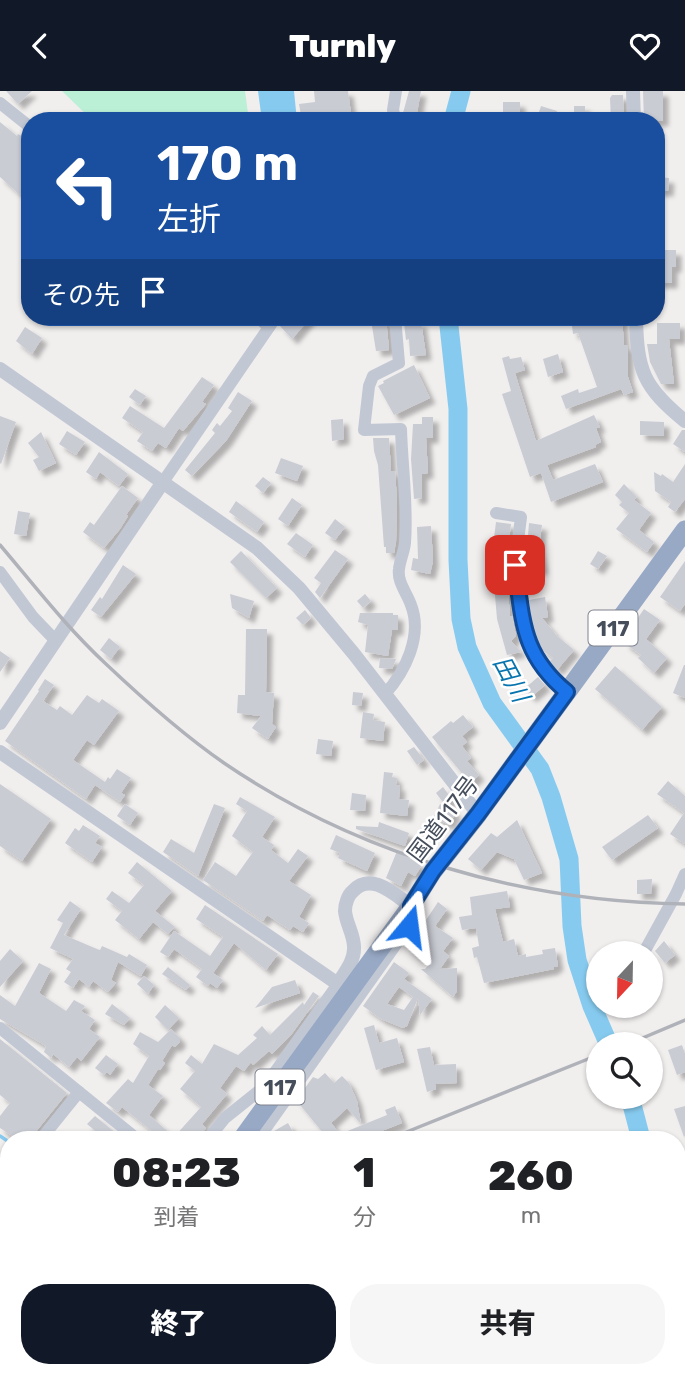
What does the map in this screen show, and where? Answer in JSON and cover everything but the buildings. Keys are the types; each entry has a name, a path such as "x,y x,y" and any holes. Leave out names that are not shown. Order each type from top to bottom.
{"highway":[{"name":"国道117号","path":"248,1131 411,906 433,871 478,814 685,530"}],"street":[{"path":"394,112 396,91"},
{"path":"633,91 634,112"},
{"path":"0,103 21,120"},
{"path":"0,723 269,326"},
{"path":"385,694 400,677 409,656 415,624 412,606 401,583 399,571 405,538 401,429 364,430 369,386 373,376 399,363 396,326"},
{"path":"636,326 637,352 646,383 667,407 685,421"},
{"path":"0,369 257,548 299,589 478,814"},
{"path":"496,513 521,517 515,565 526,638 535,658 551,679 567,692"},
{"path":"0,572 33,617 55,640"},
{"path":"0,752 338,983"},
{"path":"650,941 685,874"},
{"path":"214,1131 225,1118 265,1086 338,983 352,960 354,948 345,910 348,897 355,888 366,883 376,883 411,906 413,914 409,926 264,1131"},
{"path":"0,1028 127,1131"},
{"path":"47,1131 79,1092"}],"green space":[{"path":"62,91 245,91 248,112 84,112"}],"water":[{"path":"258,91 294,91 296,112 261,112"}],"waterway":[{"name":"田川","path":"455,112 461,91"},
{"name":"田川","path":"449,326 458,409 458,560 461,619 467,647 492,703 540,769 551,797 569,859 572,926 577,960 603,1032"},
{"name":"田川","path":"633,1109 639,1131"}],"railway":[{"path":"0,545 78,636 178,728 224,763 330,824 386,848 504,883 624,901 685,904"},
{"path":"657,1032 685,1020"},
{"path":"409,1131 586,1060"}],"route":[{"path":"409,926 413,914 411,906 433,871 567,692 551,679 535,658 526,638 515,565"}]}
